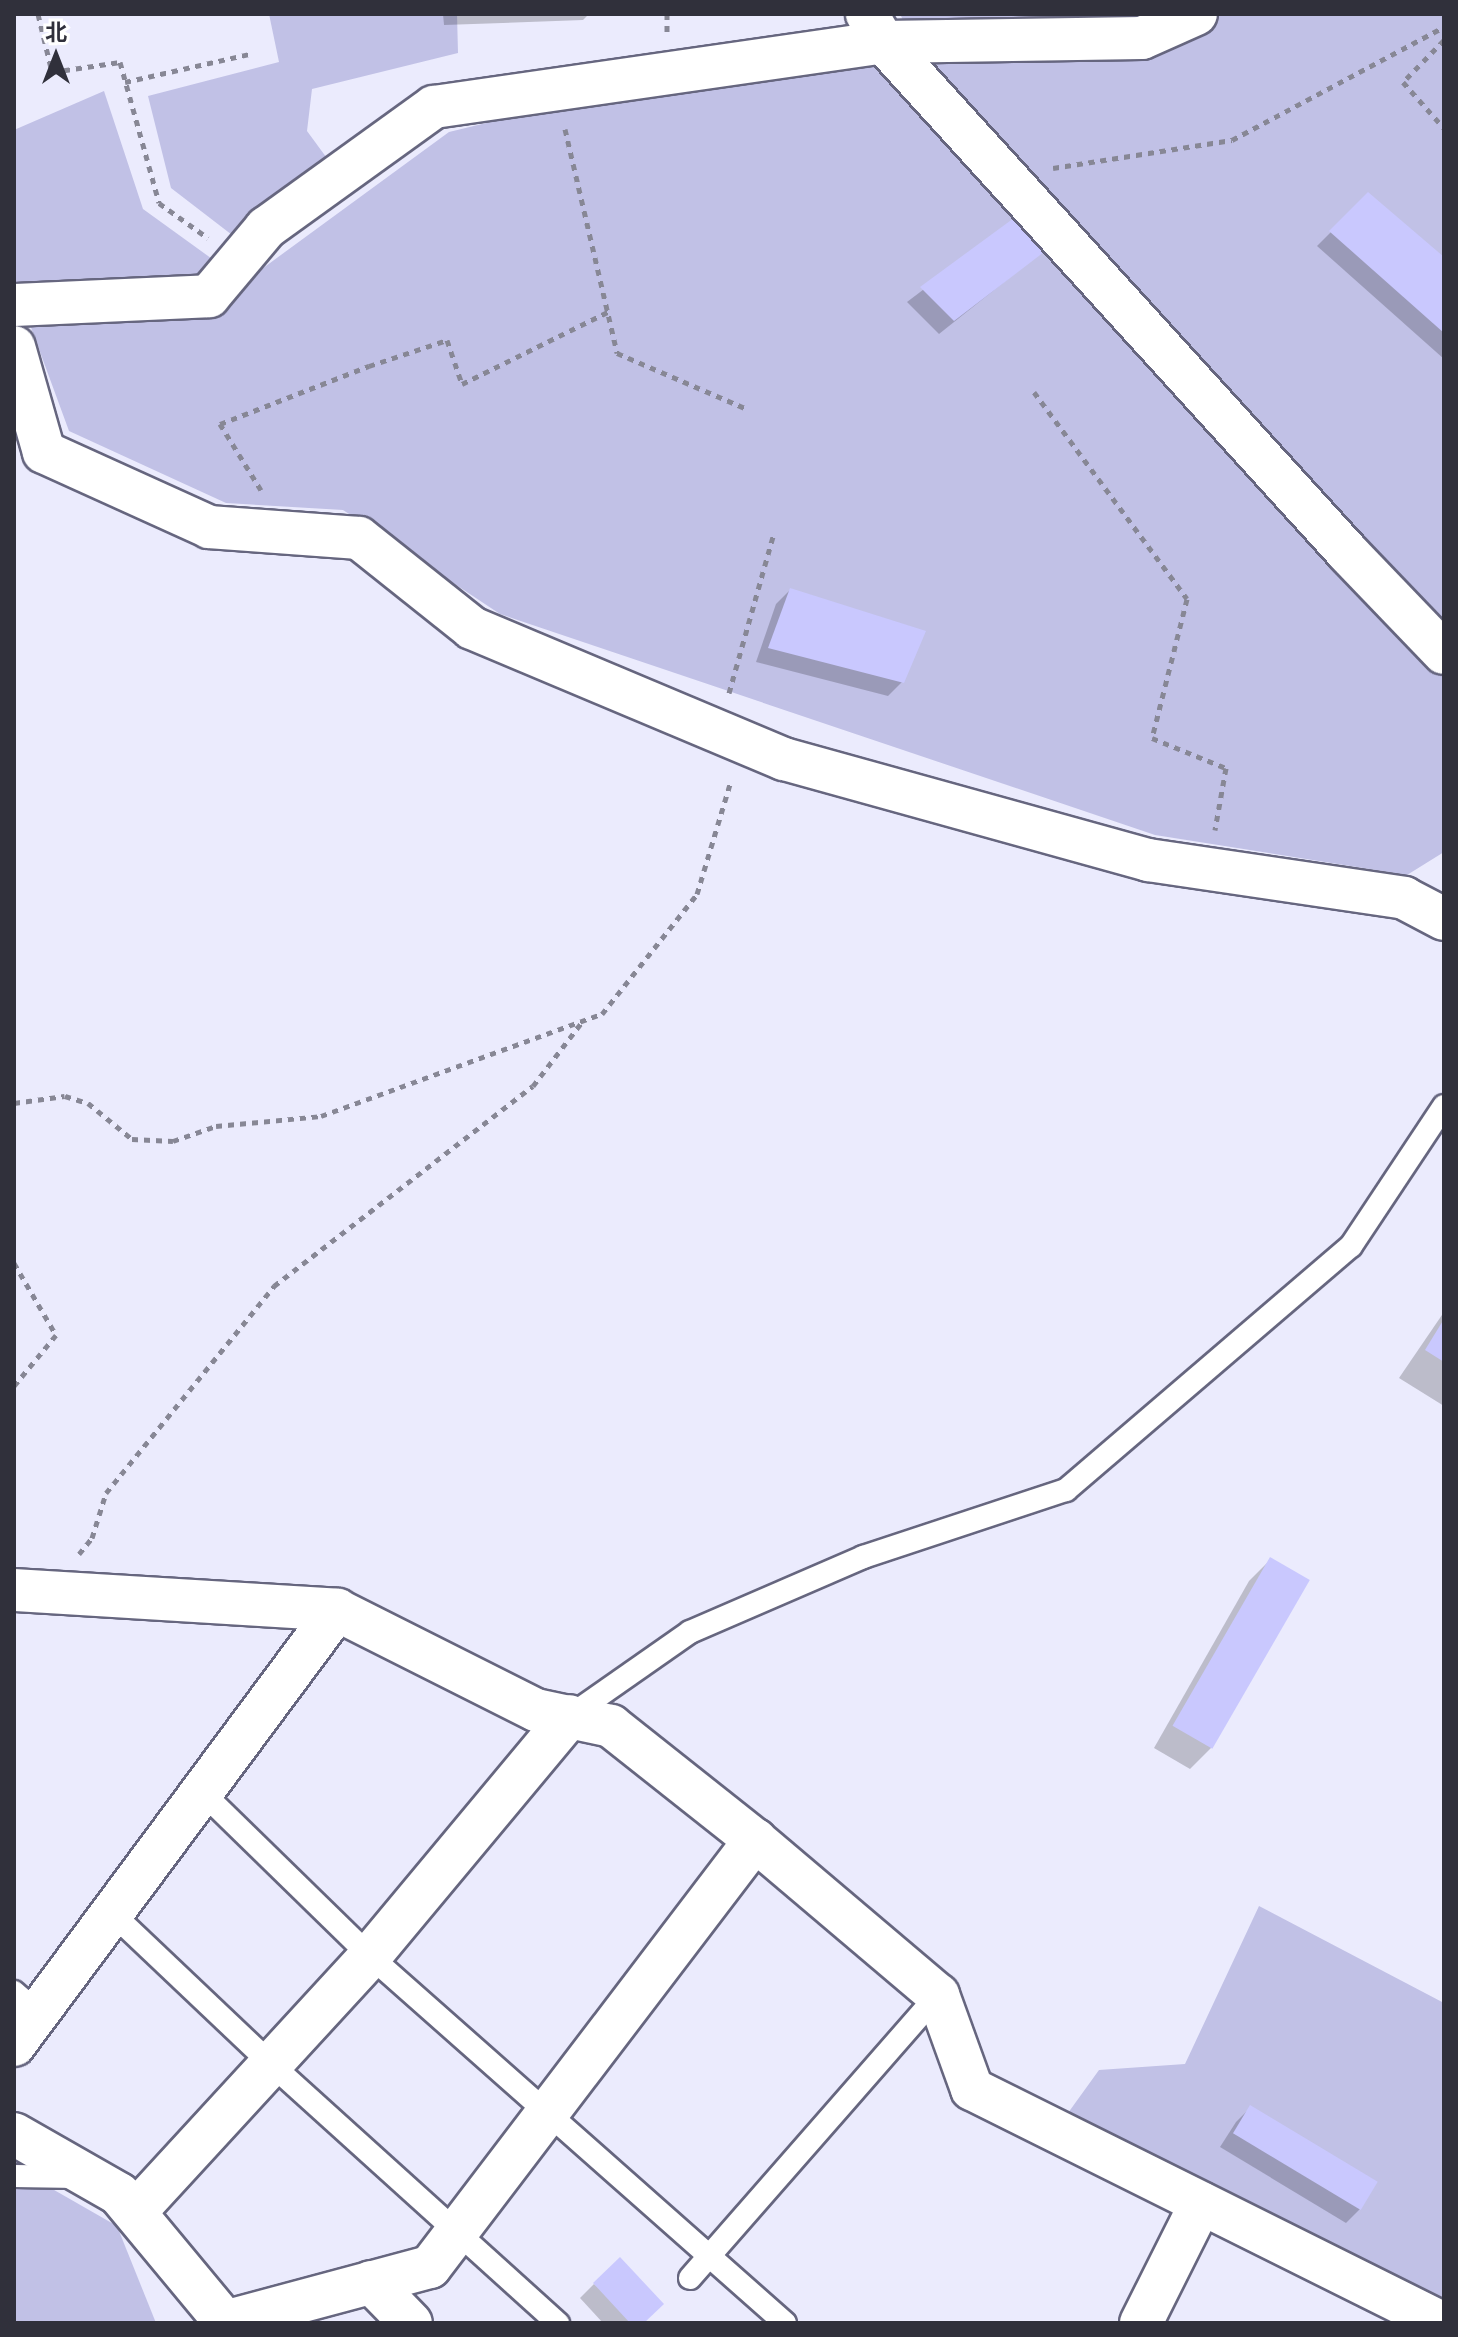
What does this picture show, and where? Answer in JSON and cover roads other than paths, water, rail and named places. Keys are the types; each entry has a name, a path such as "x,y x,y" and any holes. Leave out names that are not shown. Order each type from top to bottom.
{"street":[{"path":"14,305 209,296 266,228 434,107 556,89 875,28 1142,38 1196,14"},
{"path":"875,28 1005,176 1444,653"},
{"path":"14,347 44,452 209,527 359,538 472,628 784,759 1148,860 1404,898 1444,919"},
{"path":"32,1591 337,1610 536,1710 611,1726 755,1840 938,1995 972,2089 1201,2203 1419,2318"},
{"path":"22,2017 112,1913 337,1610"},
{"path":"135,2212 370,1956 570,1716"},
{"path":"14,2134 119,2194 227,2322 430,2267 755,1840"},
{"path":"1141,2323 1201,2203"},
{"path":"371,2282 411,2323"}],"lane":[{"path":"570,1716 690,1632 863,1557 1066,1490 1351,1246 1444,1106"},
{"path":"202,1792 370,1956 549,2111 785,2323"},
{"path":"112,1913 271,2064 558,2323"},
{"path":"690,2278 938,1995"},
{"path":"14,2176 91,2178"}]}
